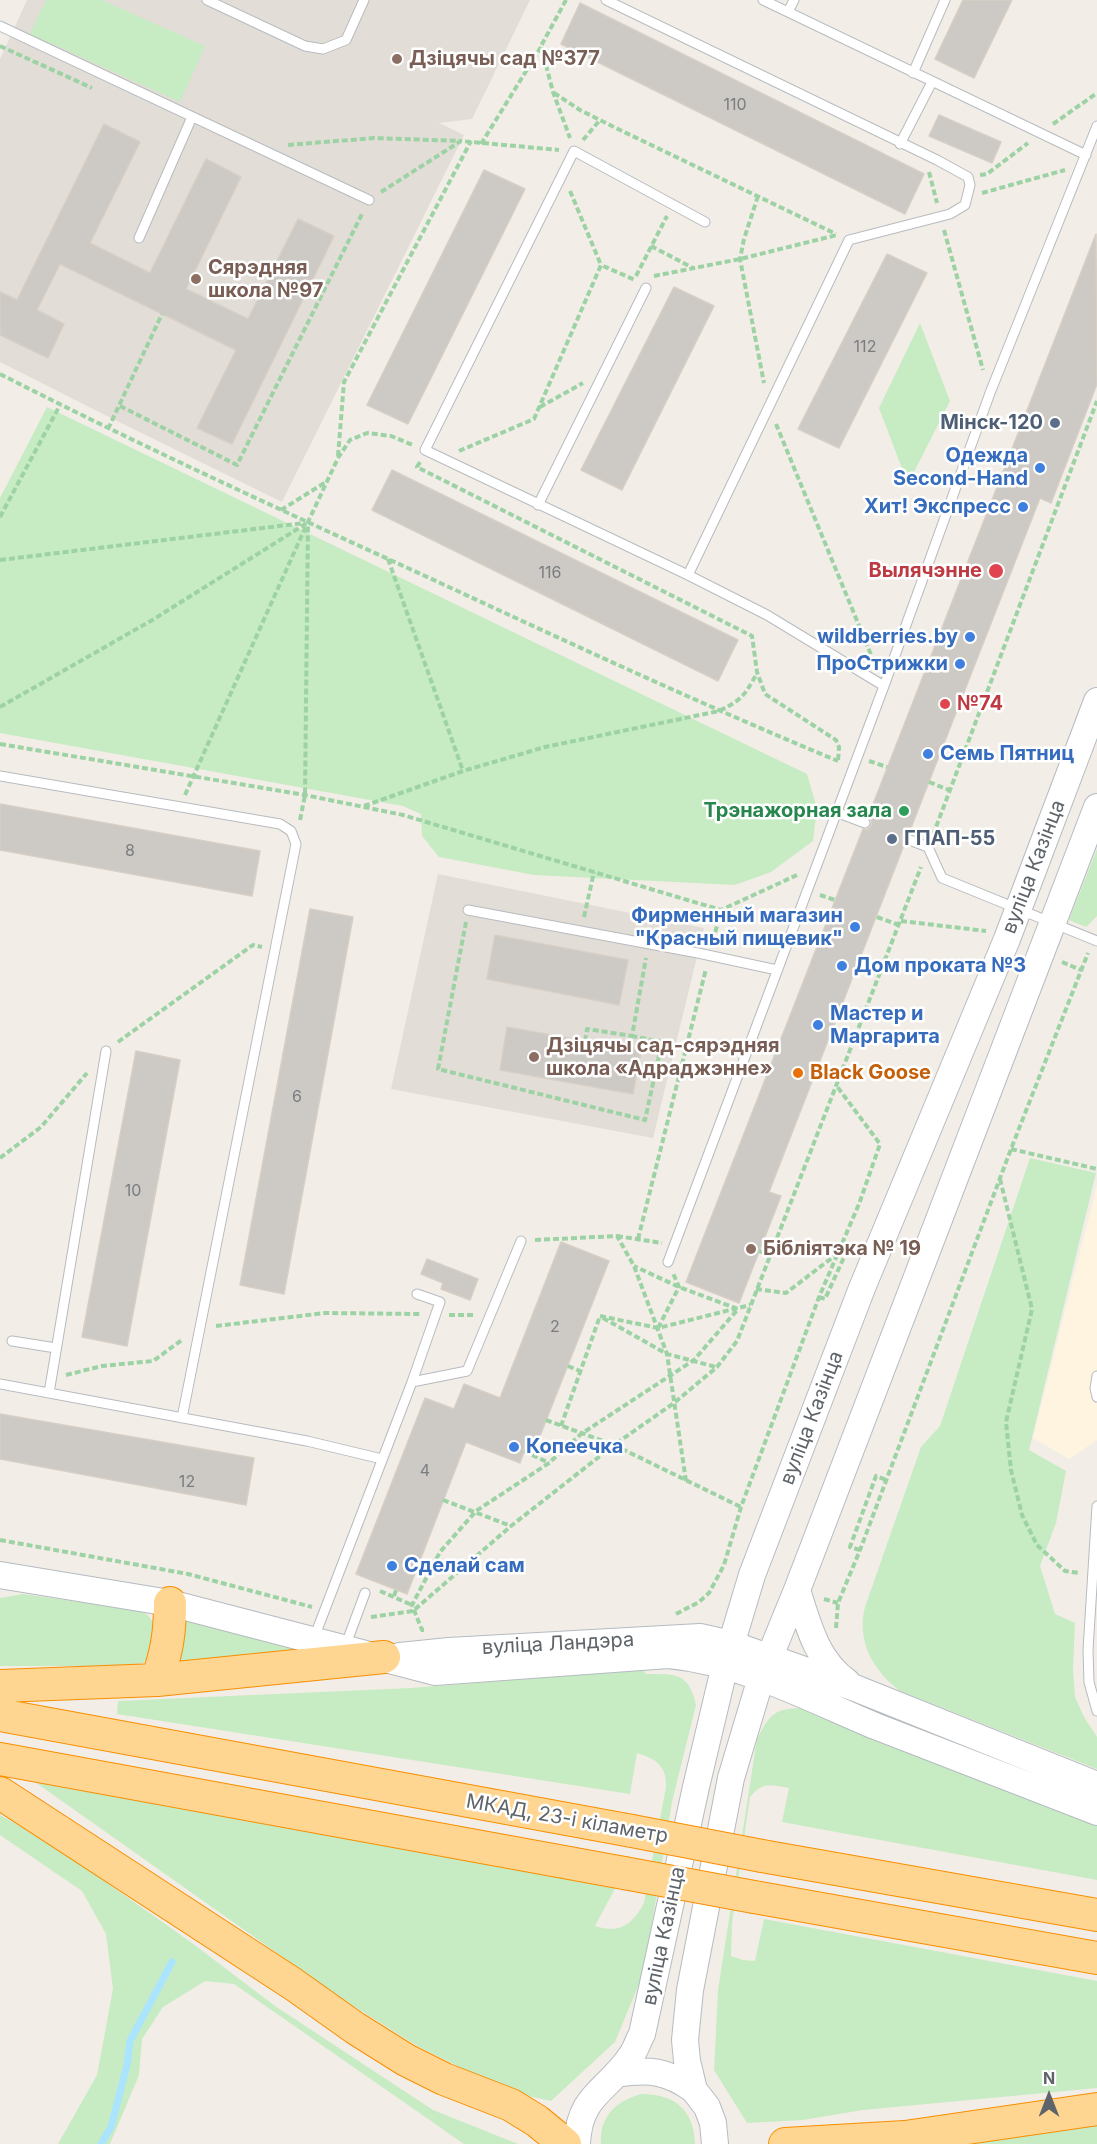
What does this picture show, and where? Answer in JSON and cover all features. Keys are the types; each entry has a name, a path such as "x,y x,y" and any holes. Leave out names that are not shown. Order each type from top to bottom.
{"highway":[{"path":"157,1680 167,1653 170,1603"},
{"path":"0,1686 157,1680 384,1658"},
{"name":"МКАД, 23-і кіламетр","path":"0,1715 762,1856 1097,1915"},
{"path":"15,1761 1097,1958"},
{"path":"0,1793 406,2060 444,2079 511,2104 537,2121 565,2144"},
{"path":"785,2144 891,2140 1097,2109"}],"main road":[{"name":"вуліца Казінца","path":"577,2144 580,2120 584,2110 597,2092 632,2055 642,2034 696,1787 728,1654 752,1575 824,1386 1018,909 1097,701"},
{"name":"вуліца Казінца","path":"715,2144 713,2123 707,2107 694,2090 685,2040 690,1990 731,1778 765,1668 1097,807"},
{"name":"вуліца Ландэра","path":"0,1575 170,1603 384,1658 449,1651 700,1637 728,1654 765,1668"},
{"path":"797,1590 812,1639 837,1675 855,1688"},
{"path":"765,1668 855,1688 1097,1785"},
{"path":"765,1668 876,1726 1097,1812"},
{"path":"616,2074 637,2071 661,2072 679,2079 694,2090"}],"lane":[{"path":"207,0 305,46 323,49 346,40 364,0"},
{"path":"606,0 924,154 968,177 970,185 965,205 950,214 849,240 688,574"},
{"path":"763,0 1086,155"},
{"path":"788,12 794,0"},
{"path":"914,73 945,0"},
{"path":"0,26 369,200"},
{"path":"900,144 932,82"},
{"path":"139,238 192,117"},
{"path":"668,1262 884,686 990,393 1097,126"},
{"path":"705,222 574,151 425,450 688,574 767,615 884,686"},
{"path":"538,505 646,288"},
{"path":"0,776 280,824 291,831 296,844 182,1418"},
{"path":"837,812 865,823"},
{"path":"907,839 928,847 942,878 1097,941"},
{"path":"468,910 710,955 777,970"},
{"path":"49,1393 106,1051"},
{"path":"412,1382 467,1371 521,1241"},
{"path":"313,1639 437,1315 440,1302 417,1294"},
{"path":"12,1341 56,1348"},
{"path":"1097,1376 1095,1388 1097,1397"},
{"path":"0,1384 307,1441 382,1459"},
{"path":"1097,1506 1088,1650 1089,1682 1097,1711"},
{"path":"345,1647 369,1590"}],"path":[{"path":"481,144 541,46 566,0"},
{"path":"541,46 553,92 574,151"},
{"path":"553,92 580,110 838,235"},
{"path":"574,151 600,120"},
{"path":"257,148 374,138 471,141 481,144 574,151"},
{"path":"120,406 237,465 369,200 461,141"},
{"path":"338,458 344,382 471,141"},
{"path":"924,154 990,393"},
{"path":"967,198 1082,165"},
{"path":"563,173 601,265"},
{"path":"758,196 744,239 740,260 769,406 884,686"},
{"path":"634,279 657,234"},
{"path":"651,246 693,268"},
{"path":"108,429 162,314"},
{"path":"539,408 606,370"},
{"path":"0,374 108,429 281,510 719,711 838,762 852,772"},
{"path":"355,1620 413,1611 511,1526 614,1445 674,1403 717,1367 737,1341 900,923 1097,400"},
{"path":"0,517 60,405"},
{"path":"180,806 338,458 350,440 367,433 391,436 425,450 417,468 752,636 757,672 765,694 836,740 839,747 838,762"},
{"path":"281,510 327,482"},
{"path":"0,560 308,522"},
{"path":"0,707 154,619 308,522"},
{"path":"296,844 305,795 308,522"},
{"path":"388,559 463,771"},
{"path":"361,806 463,771 545,747 719,711 738,702 757,672"},
{"path":"0,744 305,795 403,815 721,910 816,867"},
{"path":"929,782 949,790"},
{"path":"581,931 594,872"},
{"path":"468,910 438,1069 645,1120 662,1042 587,1029 585,1041"},
{"path":"638,1239 721,910"},
{"path":"877,917 900,923 992,932"},
{"path":"0,1158 41,1127 106,1051 254,945 275,950"},
{"path":"632,1036 648,950"},
{"path":"836,1633 838,1604 1081,970"},
{"path":"668,1619 699,1602 709,1593 724,1565 741,1507 819,1296 859,1204 880,1144 836,1085"},
{"path":"1011,1149 1097,1169"},
{"path":"1000,1179 1032,1309 1006,1422 1014,1481 1022,1515 1037,1545 1065,1571 1093,1575"},
{"path":"617,1236 634,1266 667,1354 686,1481"},
{"path":"521,1241 617,1236 674,1245"},
{"path":"819,1296 825,1299 850,1244 843,1241"},
{"path":"759,1251 769,1255"},
{"path":"756,1289 786,1293 838,1253"},
{"path":"668,1262 679,1287"},
{"path":"634,1266 679,1287 738,1309"},
{"path":"658,1328 679,1287"},
{"path":"600,1316 658,1328 750,1305"},
{"path":"434,1629 422,1630 412,1605 440,1552 476,1511 549,1463 581,1434 694,1360 738,1309"},
{"path":"51,1379 102,1366 153,1361 200,1328 325,1313 492,1315"},
{"path":"600,1316 667,1354 717,1367"},
{"path":"561,1426 600,1316"},
{"path":"568,1365 580,1371"},
{"path":"546,1420 614,1445 741,1507"},
{"path":"524,1451 549,1463"},
{"path":"860,1550 850,1547 876,1476 886,1480"},
{"path":"443,1500 511,1526"},
{"path":"0,1540 188,1574 325,1610"},
{"path":"369,1590 394,1596 412,1605"},
{"path":"394,1596 396,1590"}],"shaded area":[{"name":"Сярэдняя школа №97","path":"27,0 530,0 472,119 439,123 464,135 282,502 0,362 0,59"},
{"path":"438,874 704,928 653,1138 391,1089"},
{"path":"1097,1185 1097,1440 1069,1459 1033,1438"}],"green space":[{"path":"46,0 102,0 205,46 180,102 30,34"},
{"path":"920,323 950,401 908,484 879,408"},
{"path":"47,407 807,774 817,808 813,841 771,872 735,885 534,875 439,857 422,836 421,814 403,806 0,733 0,498"},
{"path":"1097,849 1097,916 1086,927 1069,920"},
{"path":"1030,1158 1096,1173 1029,1450 1066,1471 1056,1523 1040,1566 1055,1614 1075,1623 1073,1669 1075,1697 1097,1737 1097,1769 900,1691 890,1683 875,1664 865,1643 863,1631 865,1607 921,1447 940,1426"},
{"path":"23,1594 142,1611 153,1622 158,1646 143,1663 124,1666 0,1666 0,1598"},
{"path":"184,1617 301,1648 298,1657 173,1664 182,1641"},
{"path":"644,1670 645,1674 672,1675 685,1681 693,1694 696,1705 672,1802 644,1972 615,2042 551,2101 510,2092 419,2047 342,1999 35,1782 618,1883 595,1926 618,1928 630,1922 644,1903 666,1787 665,1774 659,1764 650,1758 637,1753 630,1794 117,1714 118,1701 411,1688"},
{"path":"803,1708 1097,1818 1097,1880 782,1822 789,1788 763,1786 750,1797 732,1923 731,1956 755,1961 764,1919 1097,1981 1097,2088 863,2110 803,2120 747,2123 714,2070 718,1990 757,1739 774,1714 779,1711"},
{"path":"0,1815 48,1841 192,1943 275,2006 433,2110 518,2144 464,2144 234,1984 205,1981 163,2007 142,2039 139,2075 110,2144 58,2144 97,2075 113,1989 106,1934 82,1891 0,1835"},
{"path":"641,2094 663,2097 680,2106 691,2121 695,2144 601,2144 601,2134 606,2118 624,2101"},
{"path":"1097,2125 1097,2144 964,2144"}],"building":[{"path":"963,0 1012,0 974,78 935,59"},
{"path":"580,3 924,174 905,214 561,44"},
{"path":"939,115 1001,142 992,163 929,136"},
{"path":"104,124 140,142 90,243 150,273 206,159 241,177 186,289 248,319 298,219 334,236 232,444 197,428 236,350 60,264 37,310 64,324 48,358 0,335 0,292 17,300"},
{"path":"484,170 525,189 408,424 367,405"},
{"path":"1096,234 1097,384 1051,503 1040,498 909,833 905,832 901,836 904,845 769,1192 781,1196 739,1303 686,1282 863,829 867,830 871,826 872,821 868,817"},
{"path":"887,254 927,273 839,448 798,429"},
{"path":"674,287 714,306 622,490 581,470"},
{"path":"392,470 738,640 718,681 372,510"},
{"path":"0,804 260,851 252,896 0,850"},
{"path":"310,909 353,917 284,1294 240,1285"},
{"path":"495,935 628,960 619,1005 487,979"},
{"path":"507,1027 641,1051 633,1094 500,1070"},
{"path":"136,1051 180,1060 127,1346 82,1337"},
{"path":"561,1242 609,1261 538,1441 529,1437 520,1463 466,1442 407,1594 356,1574 425,1398 454,1409 464,1384 500,1398"},
{"path":"427,1259 478,1279 470,1300 441,1289 443,1283 421,1274"},
{"path":"0,1414 254,1458 246,1505 0,1459"}],"waterway":[{"path":"101,2144 111,2127 127,2065 130,2041 172,1962"}],"place":[{"name":"Дзіцячы сад №377","path":"397,59"},
{"name":"Сярэдняя школа №97","path":"196,279"},
{"name":"Мінск-120","path":"1055,423"},
{"name":"Одежда Second-Hand","path":"1040,468"},
{"name":"Хит! Экспресс","path":"1023,507"},
{"name":"Вылячэнне","path":"996,571"},
{"name":"wildberries.by","path":"970,637"},
{"name":"ПроСтрижки","path":"960,664"},
{"name":"№74","path":"945,704"},
{"name":"Семь Пятниц","path":"928,754"},
{"name":"Трэнажорная зала","path":"904,811"},
{"name":"ГПАП-55","path":"892,839"},
{"name":"Фирменный магазин \"Красный пищевик\"","path":"855,927"},
{"name":"Дом проката №3","path":"842,966"},
{"name":"Мастер и Маргарита","path":"818,1025"},
{"name":"Дзіцячы сад-сярэдняя школа «Адраджэнне»","path":"534,1057"},
{"name":"Black Goose","path":"798,1073"},
{"name":"Бібліятэка № 19","path":"751,1249"},
{"name":"Копеечка","path":"514,1447"},
{"name":"Сделай сам","path":"392,1566"}]}
